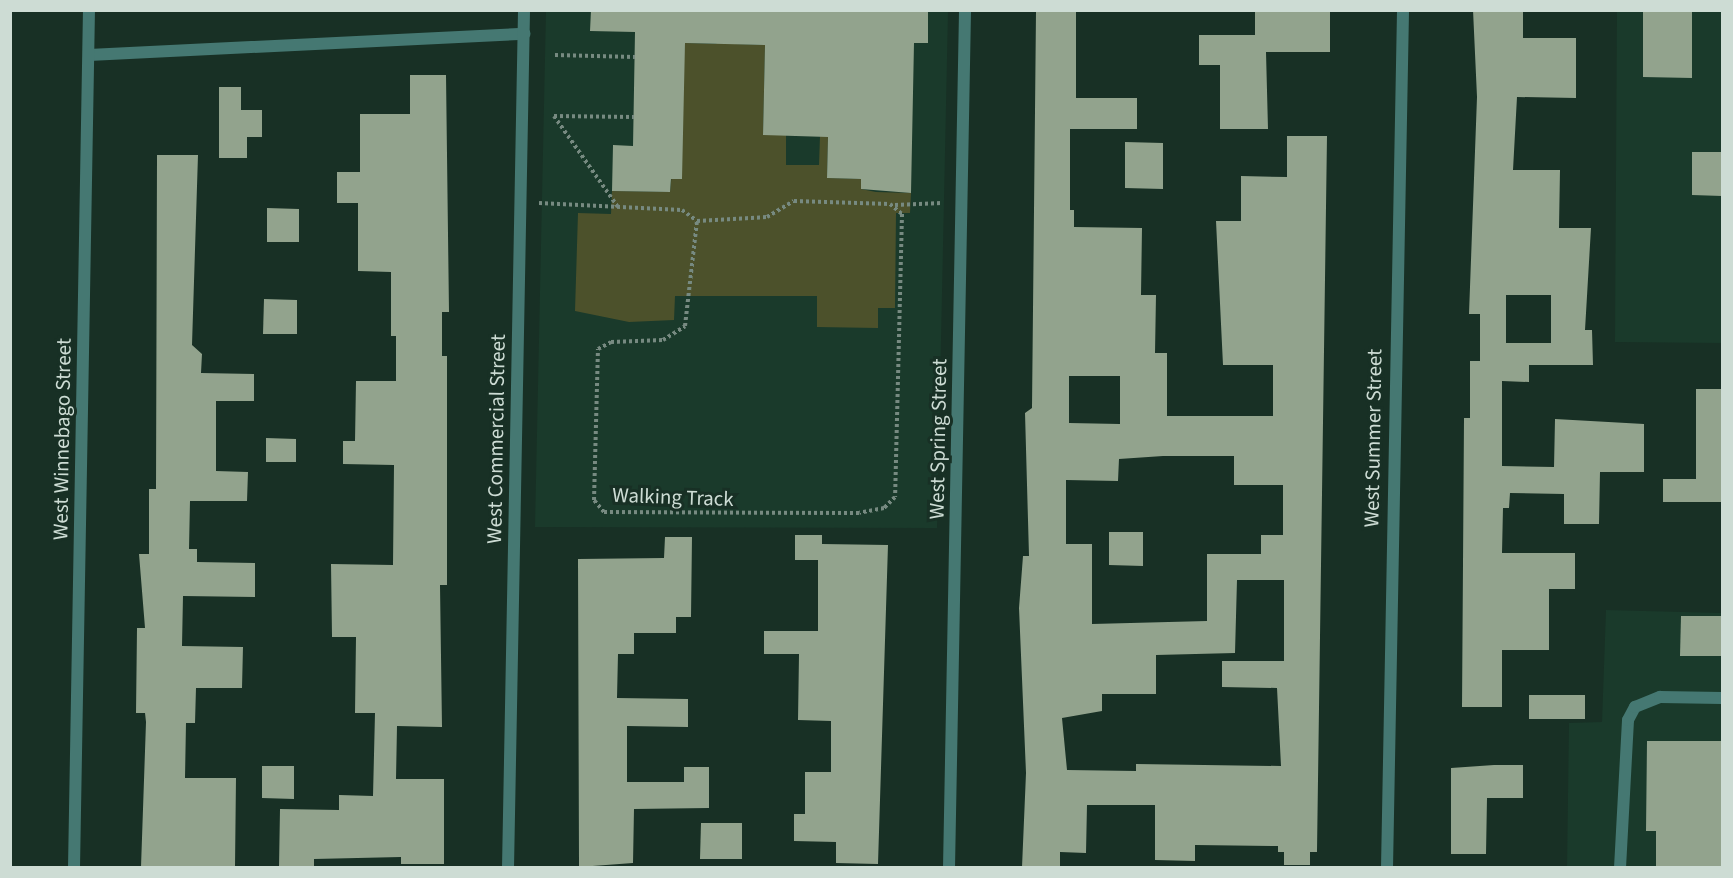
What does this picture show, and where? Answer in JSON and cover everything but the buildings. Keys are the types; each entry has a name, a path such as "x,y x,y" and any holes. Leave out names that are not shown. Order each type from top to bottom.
{"street":[{"name":"West Winnebago Street","path":"74,867 89,10"},
{"name":"West Commercial Street","path":"508,867 524,10"},
{"name":"West Spring Street","path":"949,867 965,10"},
{"name":"West Summer Street","path":"1387,867 1403,10"},
{"path":"89,55 524,34"},
{"path":"1620,867 1628,720 1635,707 1660,697 1722,698"}],"path":[{"path":"555,55 635,57"},
{"path":"618,207 555,116 634,117"},
{"path":"519,202 682,210 697,221 768,217 794,201 894,205 962,204"},
{"name":"Walking Track","path":"697,221 685,326 663,340 606,343 596,355 594,500 609,514 870,513 895,497 902,214 894,205"}],"shaded area":[{"path":"546,11 948,11 937,528 535,527"},
{"path":"1617,11 1722,11 1722,343 1615,342"},
{"path":"725,35 734,44 765,45 763,134 786,135 786,165 819,165 820,136 828,136 827,178 861,179 861,189 876,192 911,193 910,213 896,213 895,308 878,308 878,328 817,327 817,296 675,296 674,320 629,322 575,311 578,213 611,214 612,191 670,192 685,43 716,44"},
{"path":"1606,610 1722,613 1722,867 1567,868 1569,723 1602,722"}]}
